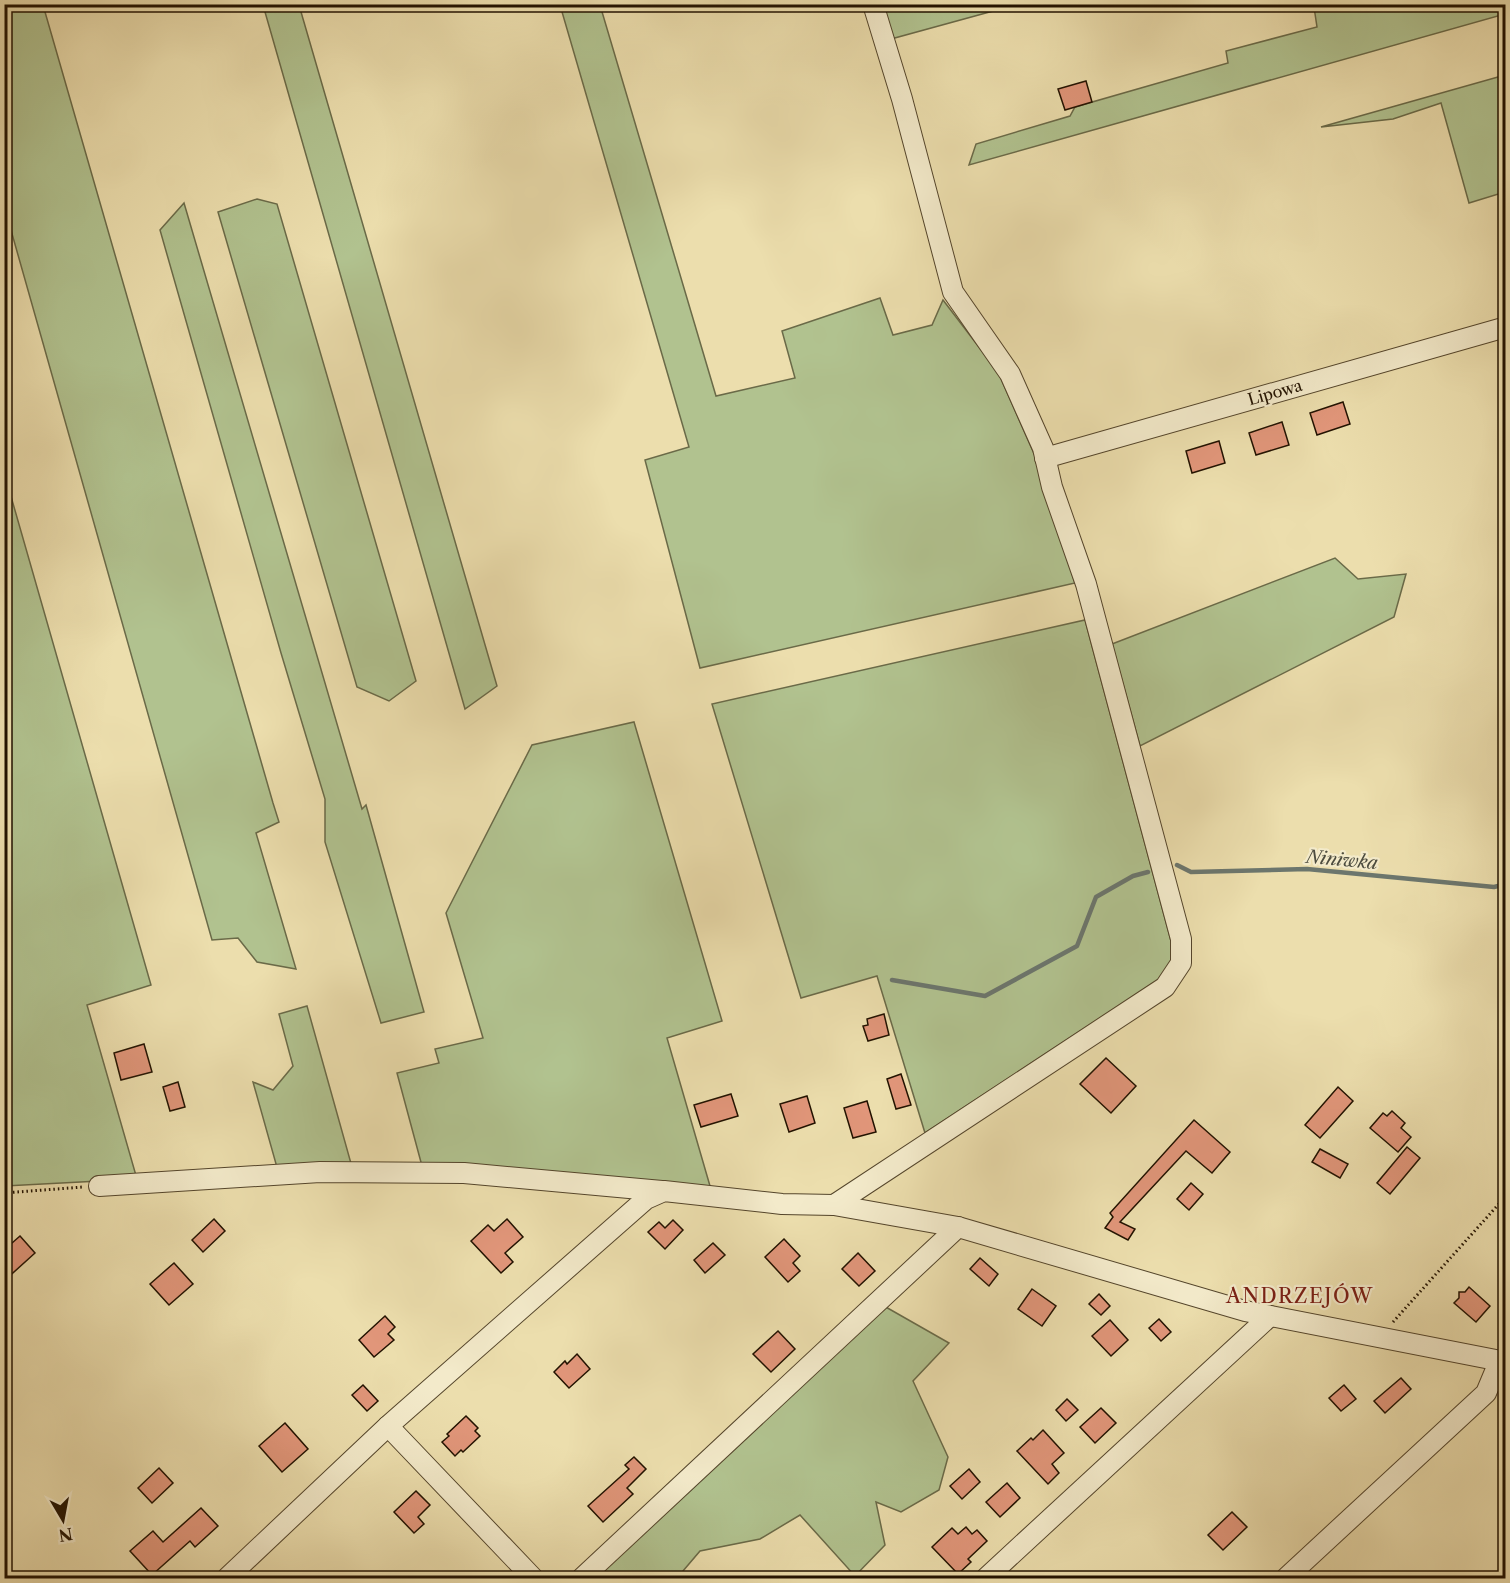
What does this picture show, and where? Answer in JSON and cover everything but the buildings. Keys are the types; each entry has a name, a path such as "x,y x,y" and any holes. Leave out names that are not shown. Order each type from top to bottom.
{"street":[{"path":"834,1205 1165,987 1181,963 1181,939 1089,596 1052,487 1043,448 1010,374 953,291 902,99 873,4"},
{"name":"Lipowa","path":"1045,458 1506,327"},
{"path":"99,1186 320,1172 464,1173 782,1204 834,1205 958,1227 1245,1311 1502,1362 1486,1393 1286,1578"},
{"path":"227,1578 388,1426 646,1199 664,1191"},
{"path":"582,1578 958,1227"},
{"path":"986,1578 1270,1316"},
{"path":"388,1426 533,1578"}],"path":[{"path":"4,1193 99,1186"},
{"path":"1380,1336 1506,1196"}],"green space":[{"path":"882,4 1015,5 891,39"},
{"path":"43,5 279,822 256,833 296,969 257,962 238,938 212,940 5,209 5,6"},
{"path":"263,5 299,5 497,686 465,709"},
{"path":"560,5 600,5 716,396 795,378 782,331 880,298 893,335 932,325 943,300 998,372 1035,456 1075,583 700,668 645,460 689,447"},
{"path":"1322,5 1505,5 1505,14 969,165 976,144 1070,116 1075,107 1228,63 1226,51 1317,27 1314,7"},
{"path":"1505,75 1505,192 1469,203 1441,103 1393,119 1321,127"},
{"path":"257,199 277,204 416,681 389,701 357,687 218,212"},
{"path":"184,203 362,809 366,805 424,1012 381,1023 325,842 325,799 160,230"},
{"path":"4,472 151,985 87,1005 137,1179 5,1186"},
{"path":"1335,558 1358,579 1406,574 1394,617 1140,746 1112,644"},
{"path":"1085,620 1175,956 1158,980 925,1133 877,976 801,998 712,704"},
{"path":"634,722 722,1021 667,1038 710,1186 422,1166 397,1073 439,1063 435,1049 483,1038 446,913 532,745"},
{"path":"307,1006 352,1167 278,1171 253,1082 273,1090 293,1066 279,1014"},
{"path":"884,1306 949,1343 913,1381 948,1457 939,1490 901,1512 876,1502 885,1545 855,1576 800,1515 760,1539 700,1551 683,1571 685,1578 593,1578"}],"waterway":[{"name":"Niniwka","path":"1177,865 1191,872 1307,869 1494,887 1506,884"},
{"name":"Niniwka","path":"892,980 985,996 1077,946 1096,897 1133,876 1148,872"}],"district":[{"name":"ANDRZEJÓW","path":"1300,1296"}]}
